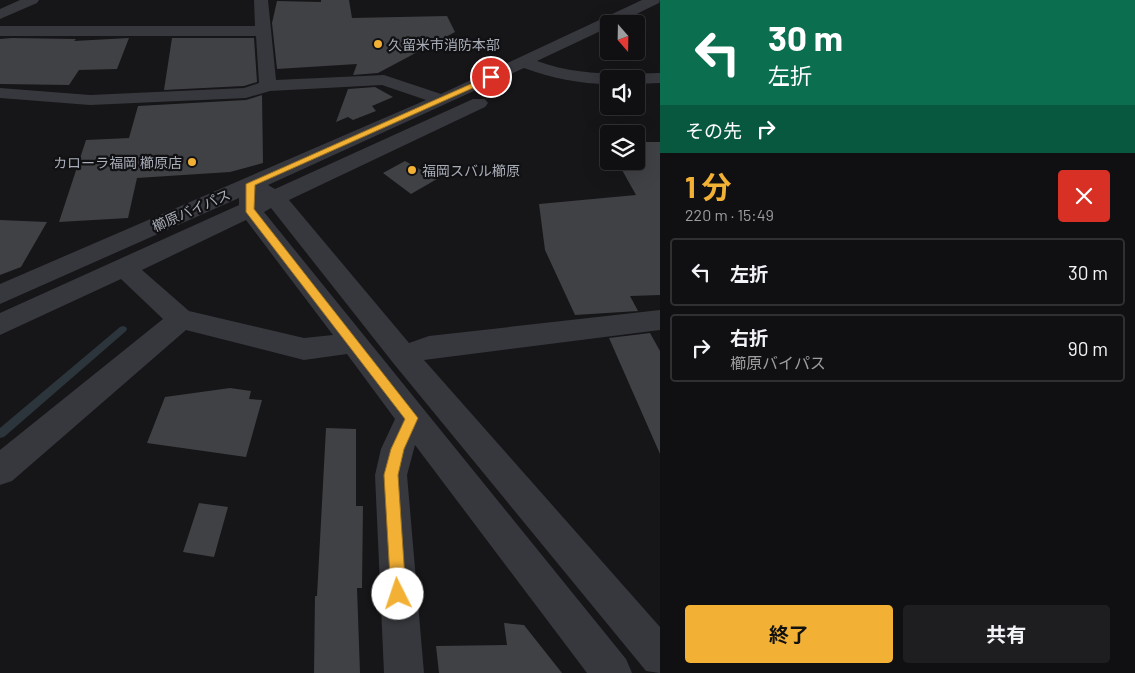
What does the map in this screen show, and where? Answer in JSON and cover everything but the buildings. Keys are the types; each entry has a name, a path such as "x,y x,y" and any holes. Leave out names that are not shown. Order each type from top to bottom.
{"street":[{"path":"0,15 32,0"},
{"path":"261,0 268,86"},
{"name":"櫛原バイパス","path":"0,325 124,268 442,100 654,0"},
{"path":"0,31 264,31"},
{"name":"櫛原バイパス","path":"0,295 258,197 547,72 600,46"},
{"path":"524,62 547,72 600,79"},
{"path":"645,78 660,78"},
{"path":"0,93 90,100 246,93 268,86 384,80 442,100"},
{"path":"258,197 352,342 612,673"},
{"path":"258,197 404,356 660,657"},
{"path":"124,268 182,319 304,349 323,348 352,342"},
{"path":"0,470 182,319"},
{"path":"404,356 429,347 660,320"},
{"path":"404,673 391,475 397,449 411,418"}],"waterway":[{"path":"0,434 123,329"}],"place":[{"name":"久留米市消防本部","path":"378,44"},
{"name":"カローラ福岡 櫛原店","path":"192,162"},
{"name":"福岡スバル櫛原","path":"412,170"}],"route":[{"path":"398,594 391,475 397,449 411,418 250,210 250,184 491,77"}]}
